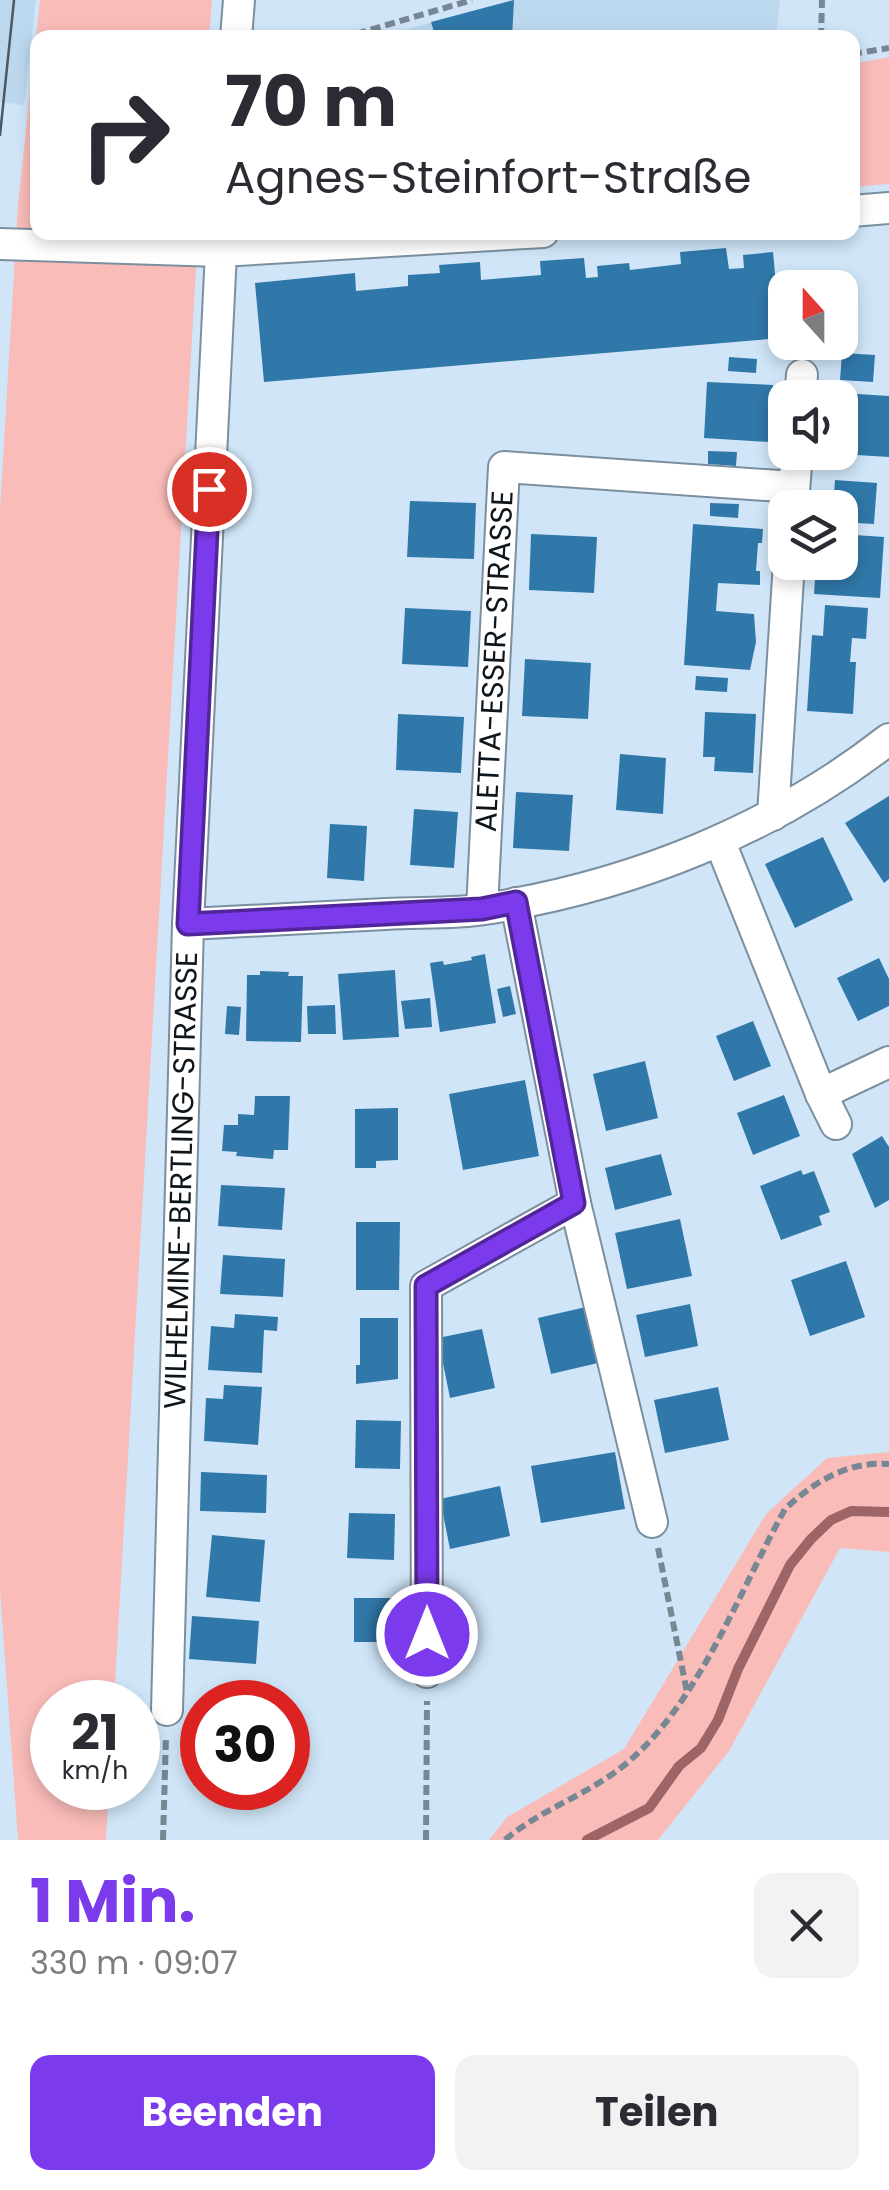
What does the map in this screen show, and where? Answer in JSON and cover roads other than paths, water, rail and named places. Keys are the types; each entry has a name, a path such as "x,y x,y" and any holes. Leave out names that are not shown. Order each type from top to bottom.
{"street":[{"path":"237,30 239,0"},
{"path":"860,211 889,208"},
{"path":"0,244 285,240"},
{"name":"WILHELMINE-BERTLING-STRASSE","path":"168,1710 188,924 221,242"},
{"name":"ALETTA-ESSER-STRASSE","path":"482,909 504,467 768,494"},
{"path":"773,815 789,580"},
{"path":"188,924 482,909 613,880 720,842 773,815 860,762 889,739"},
{"path":"720,842 836,1124"},
{"path":"516,902 574,1203 652,1522"},
{"path":"821,1094 889,1062"},
{"path":"427,1672 426,1286 574,1203"}],"waterway":[{"path":"587,1840 649,1808 679,1766 701,1748 718,1720 738,1669 790,1565 811,1539 831,1520 851,1511 889,1512"}],"tram line":[{"path":"0,135 14,0"}]}
